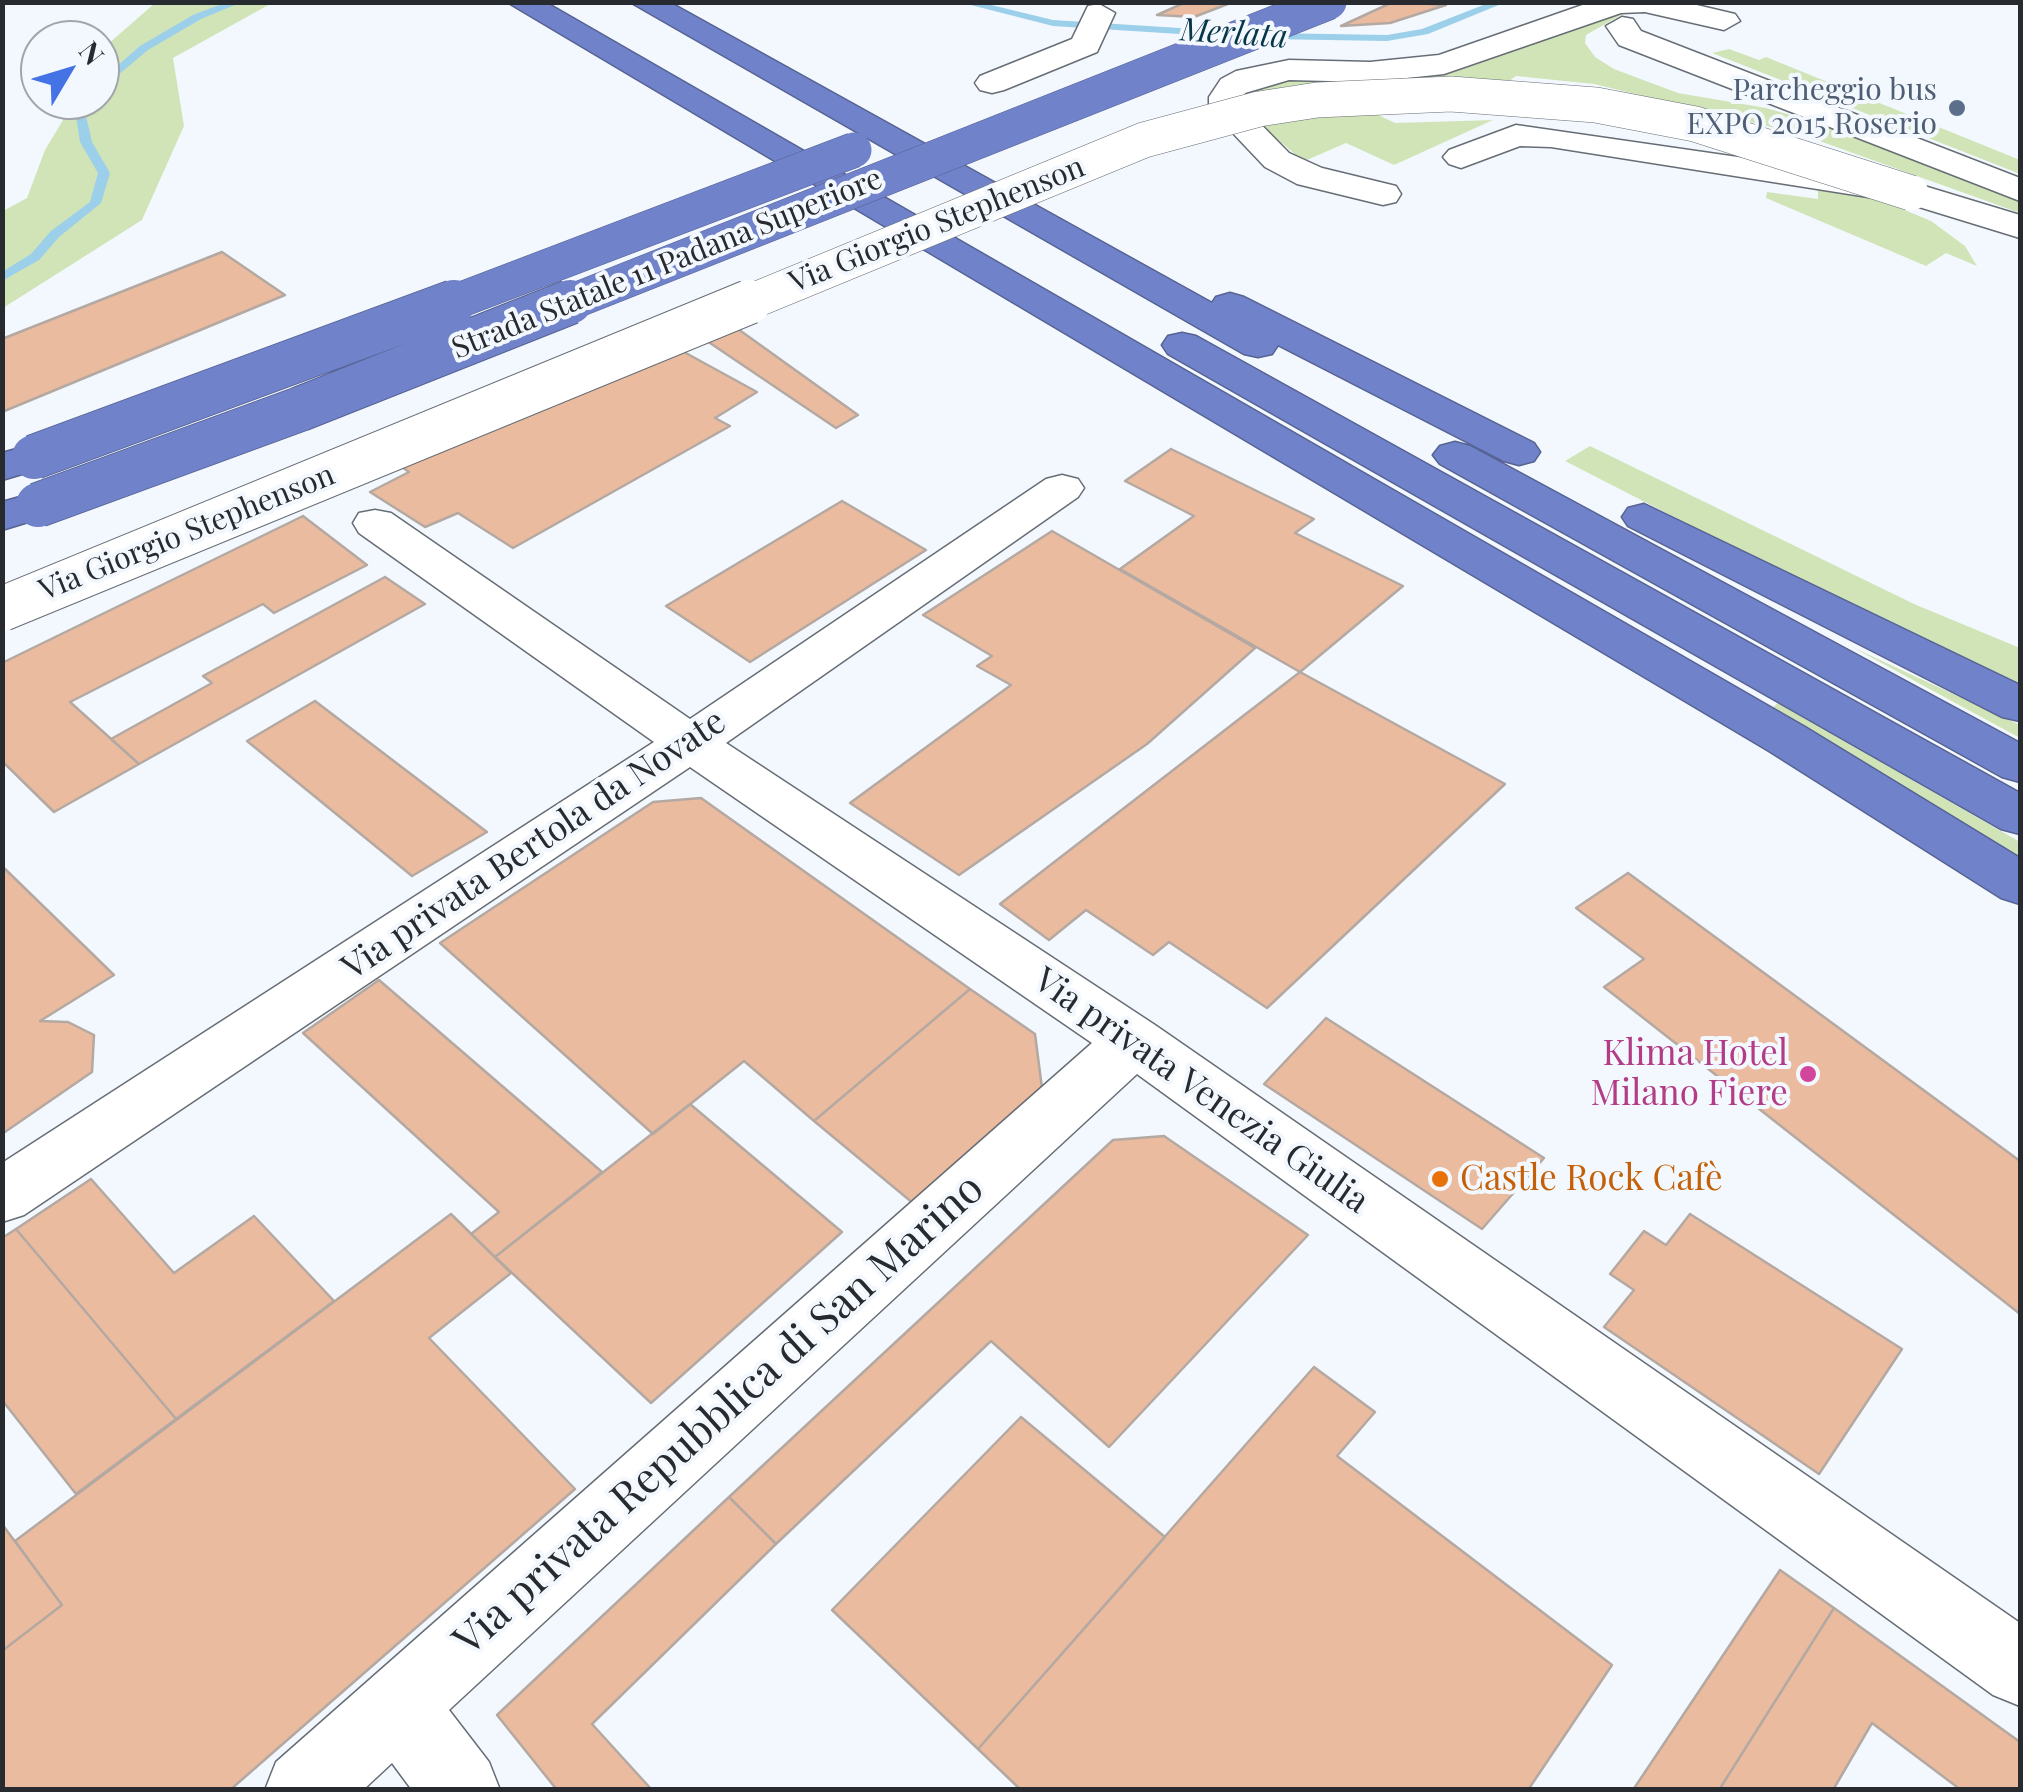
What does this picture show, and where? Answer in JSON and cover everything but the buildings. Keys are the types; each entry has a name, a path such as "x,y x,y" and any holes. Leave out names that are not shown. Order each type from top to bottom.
{"highway":[{"path":"522,2 1787,739 2020,884"},
{"path":"568,2 2020,816"},
{"path":"645,2 2020,765"},
{"path":"979,95 1240,2"},
{"name":"Strada Statale 11 Padana Superiore","path":"2,517 300,409 1328,2"},
{"path":"847,114 1434,408 1845,621 2020,705"},
{"name":"Strada Statale 11 Padana Superiore","path":"2,467 246,382 930,121"}],"street":[{"path":"1383,194 1310,176 1277,160 1226,108 1226,97 1233,86 1248,78 1289,70 1370,72 1444,64 1616,4 1688,10 1724,20"},
{"path":"1688,10 1652,13 1622,26 1630,38 2020,190"},
{"path":"979,95 1076,52 1095,26"},
{"name":"Via Giorgio Stephenson","path":"2,609 1144,140 1259,109 1336,98 1452,94 1596,105 1695,124 1911,193 2013,243"},
{"path":"1462,157 1501,138 1532,135 1911,193"},
{"name":"Via privata Bertola da Novate","path":"2,1196 690,744 1062,488"},
{"name":"Via privata Venezia Giulia","path":"376,523 690,744 1134,1041 2020,1668"},
{"name":"Via privata Repubblica di San Marino","path":"304,1790 1134,1041"},
{"path":"396,1706 462,1790"}],"green space":[{"path":"155,3 272,3 173,58 184,126 142,220 3,308 3,211 27,198 45,150 63,120 120,120 120,34"},
{"path":"1630,10 1586,35 1585,43 1595,57 1614,69 1678,93 1766,108 1825,125 2020,199 2020,213 1800,134 1594,84 1516,76 1508,82 1370,111 1395,123 1493,120 1394,165 1346,143 1307,160 1297,156 1256,121 1247,96 1276,81 1400,79 1451,73"},
{"path":"1729,49 1759,60 1766,57 2020,160 2020,174 1712,53"},
{"path":"1818,188 1883,201 1931,221 1965,246 1977,266 1946,253 1926,266 1766,198 1767,192 1818,199"},
{"path":"1590,446 1914,604 2020,648 2020,685 1793,578 1565,461"},
{"path":"1852,647 2020,725 2020,738"},
{"path":"1778,703 2020,842 2020,862 1771,709"}],"waterway":[{"name":"Merlata","path":"120,69 144,48 197,17 237,2"},
{"name":"Merlata","path":"964,2 1053,23 1227,34"},
{"name":"Merlata","path":"1268,36 1387,38 1424,32 1501,2"},
{"name":"Merlata","path":"2,277 35,257 55,234 95,203 104,173 86,142 82,120"}],"place":[{"name":"Parcheggio bus EXPO 2015 Roserio","path":"1957,108"},
{"name":"Klima Hotel Milano Fiere","path":"1808,1074"},
{"name":"Castle Rock Cafè","path":"1440,1179"}]}
